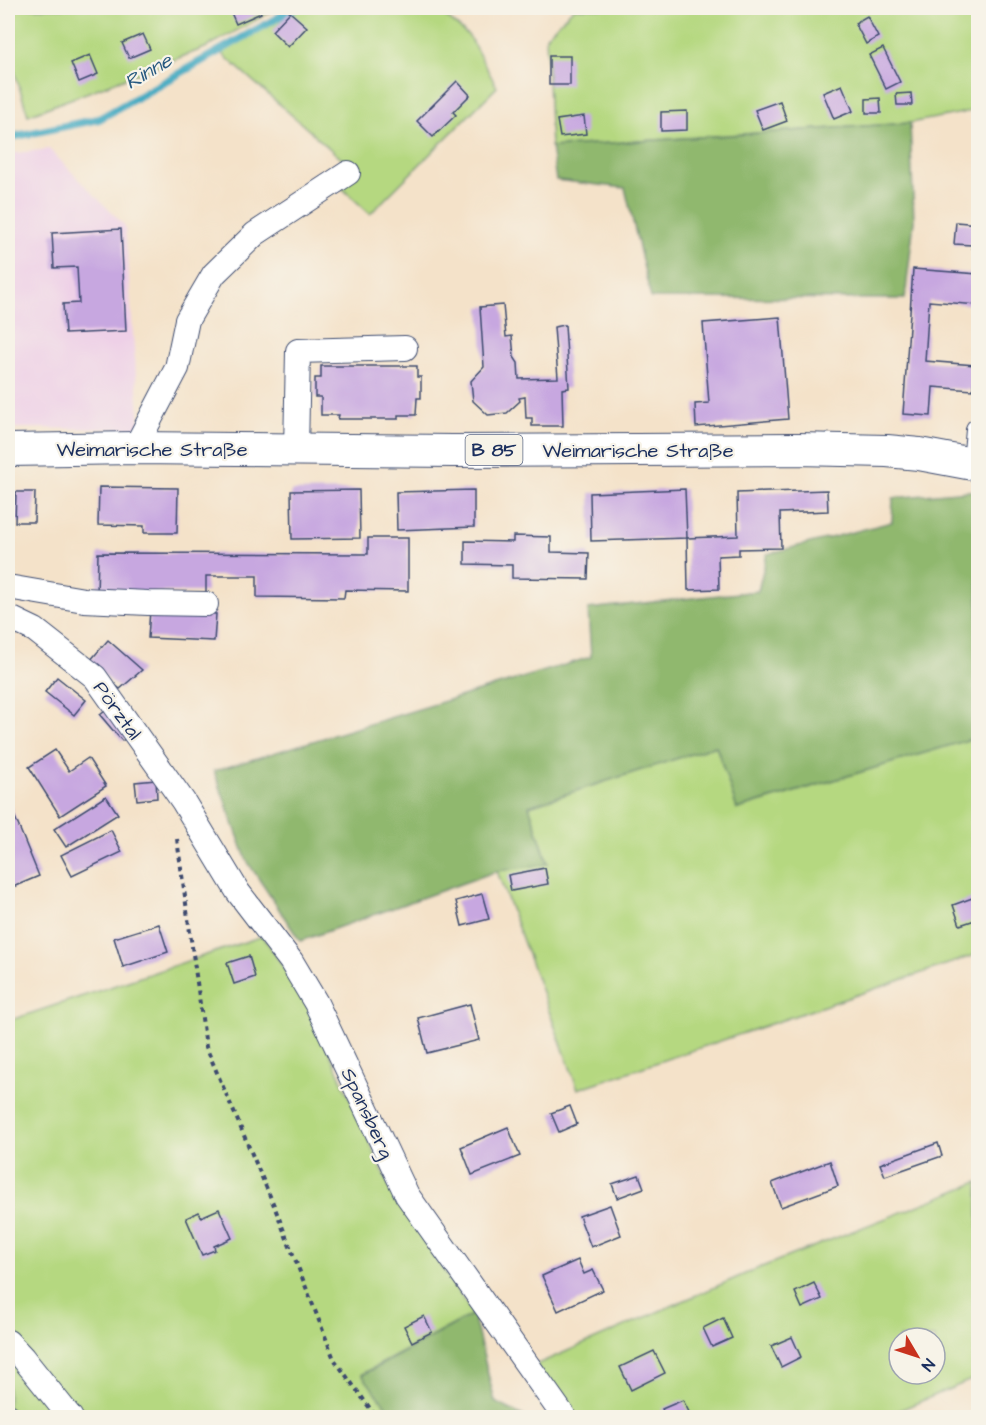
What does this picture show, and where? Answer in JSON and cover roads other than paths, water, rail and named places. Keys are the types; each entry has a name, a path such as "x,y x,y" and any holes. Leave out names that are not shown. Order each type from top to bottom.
{"main road":[{"name":"Weimarische Straße","path":"8,450 135,448 798,449 919,454 977,464"}],"street":[{"path":"135,448 177,368 187,320 214,274 255,234 348,173"},
{"path":"296,450 298,351 405,348"},
{"path":"977,464 978,430"},
{"path":"8,587 84,600 206,604"},
{"name":"Pörztal","path":"8,617 35,630 95,677 183,801"},
{"name":"Spansberg","path":"183,801 238,892 291,962 316,1003 407,1195 566,1418"},
{"path":"8,1342 24,1358 71,1418"}],"waterway":[{"name":"Rinne","path":"8,135 12,137 99,119 295,8"}]}
